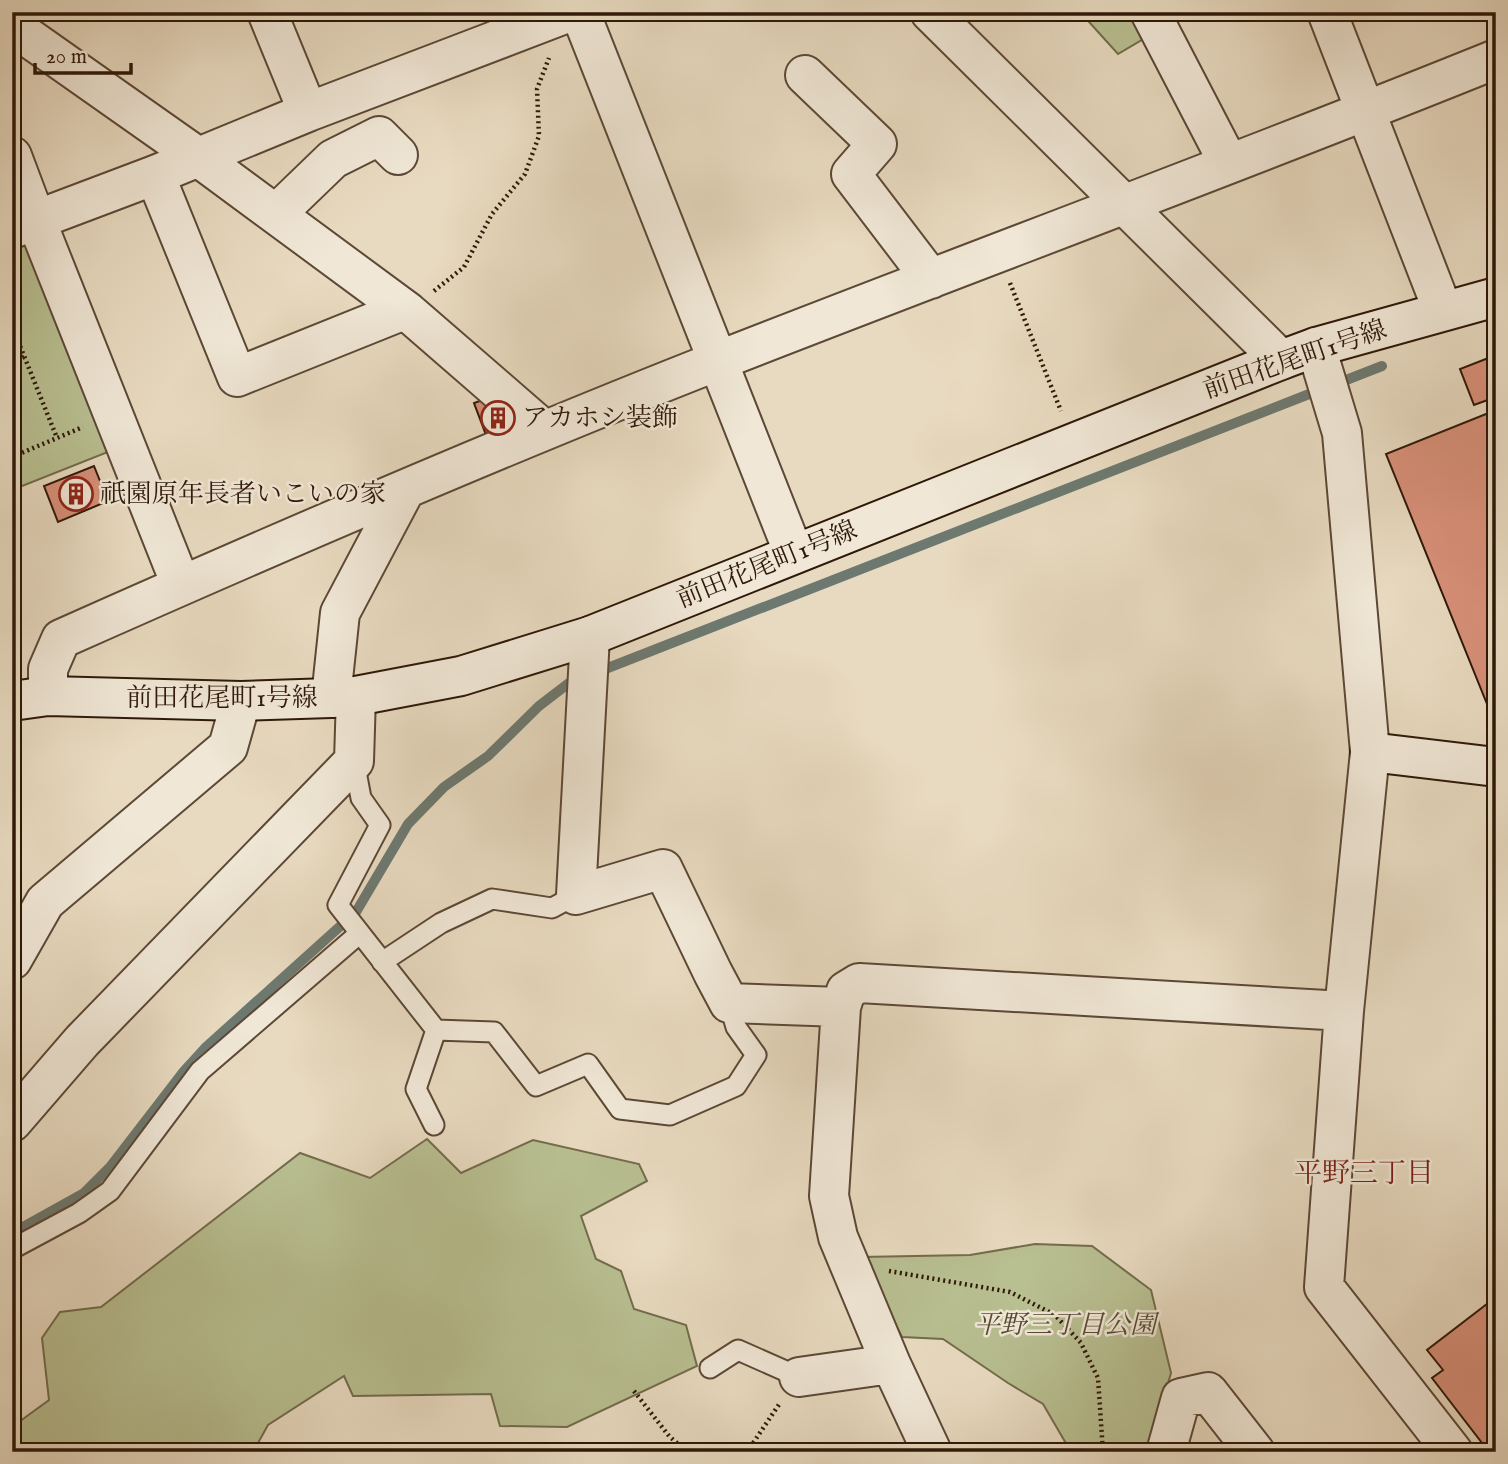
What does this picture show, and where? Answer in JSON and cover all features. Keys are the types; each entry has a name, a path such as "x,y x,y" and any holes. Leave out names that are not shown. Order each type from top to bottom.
{"street":[{"path":"267,12 307,112"},
{"path":"24,225 155,175 307,112 570,12"},
{"path":"580,12 794,554"},
{"path":"930,12 1281,360"},
{"path":"1150,12 1229,164"},
{"path":"1327,12 1443,311"},
{"path":"12,26 198,157 406,311 544,430"},
{"path":"30,698 48,669 61,639 181,585 544,430 718,360 1366,112 1496,59"},
{"path":"805,75 877,144 851,174 931,279"},
{"path":"276,214 333,159 379,136 398,155"},
{"path":"12,156 24,225 113,415 181,585"},
{"path":"155,175 237,377 406,311"},
{"name":"前田花尾町1号線","path":"30,698 241,701 344,697 461,676 589,663 794,554 1281,360 1325,374 1443,311 1496,297"},
{"path":"1325,374 1342,433 1370,752 1344,1011 1324,1287 1453,1452"},
{"path":"12,1122 82,1041 354,761 344,697 340,613 405,489"},
{"path":"589,663 576,895 663,869 729,1003 841,1007"},
{"path":"12,960 45,902 228,747 241,701"},
{"path":"1370,752 1496,767"},
{"path":"932,1452 891,1364 838,1237 829,1196 841,1007 846,991 859,983 1344,1011"},
{"path":"799,1377 891,1364"},
{"path":"1166,1452 1181,1398 1208,1392 1255,1452"}],"lane":[{"path":"354,761 361,798 380,825 338,905 436,1030 494,1032 536,1086 588,1063 620,1109 670,1115 736,1086 756,1055 736,1027 729,1003"},
{"path":"382,962 441,923 492,899 552,908 576,895"},
{"path":"12,1249 79,1213 110,1191 200,1071 358,930"},
{"path":"434,1125 416,1088 436,1030"},
{"path":"710,1368 737,1350 799,1377"}],"path":[{"path":"406,311 464,267 492,214 525,174 539,136 537,89 549,56"},
{"path":"998,253 1073,442"},
{"path":"12,326 57,438"},
{"path":"12,361 24,356"},
{"path":"12,457 113,415"},
{"path":"850,1265 1010,1292 1055,1315 1081,1343 1098,1378 1103,1452"},
{"path":"747,1452 799,1377"},
{"path":"634,1391 669,1436 687,1452"}],"green space":[{"path":"1080,12 1138,12 1150,35 1118,54"},
{"path":"18,240 35,248 113,450 12,490 12,242"},
{"path":"427,1139 461,1173 533,1140 639,1164 647,1181 581,1216 596,1259 621,1271 634,1309 686,1325 697,1366 567,1427 500,1426 491,1394 353,1396 344,1376 268,1425 253,1452 12,1452 12,1427 49,1400 42,1338 60,1312 101,1307 300,1153 370,1178"},
{"name":"平野三丁目公園","path":"1035,1244 1092,1246 1151,1290 1171,1373 1148,1452 1071,1452 1043,1404 943,1339 902,1337 861,1257 970,1255"}],"building":[{"path":"1496,355 1496,397 1474,405 1460,369"},
{"name":"アカホシ装飾","path":"488,398 519,423 486,435 474,403"},
{"path":"1496,410 1496,700 1487,704 1386,454"},
{"name":"祇園原年長者いこいの家","path":"94,466 108,501 58,522 44,486"},
{"path":"1496,1297 1496,1452 1489,1452 1432,1378 1443,1370 1427,1350"}],"waterway":[{"path":"1336,384 1382,366"},
{"path":"595,673 1322,389"},
{"path":"12,1233 84,1193 110,1167 205,1048 356,912 408,824 444,787 488,756 539,706 578,679"}],"place":[{"name":"アカホシ装飾","path":"498,418"},
{"name":"祇園原年長者いこいの家","path":"76,494"}],"district":[{"name":"平野三丁目","path":"1364,1174"}]}
